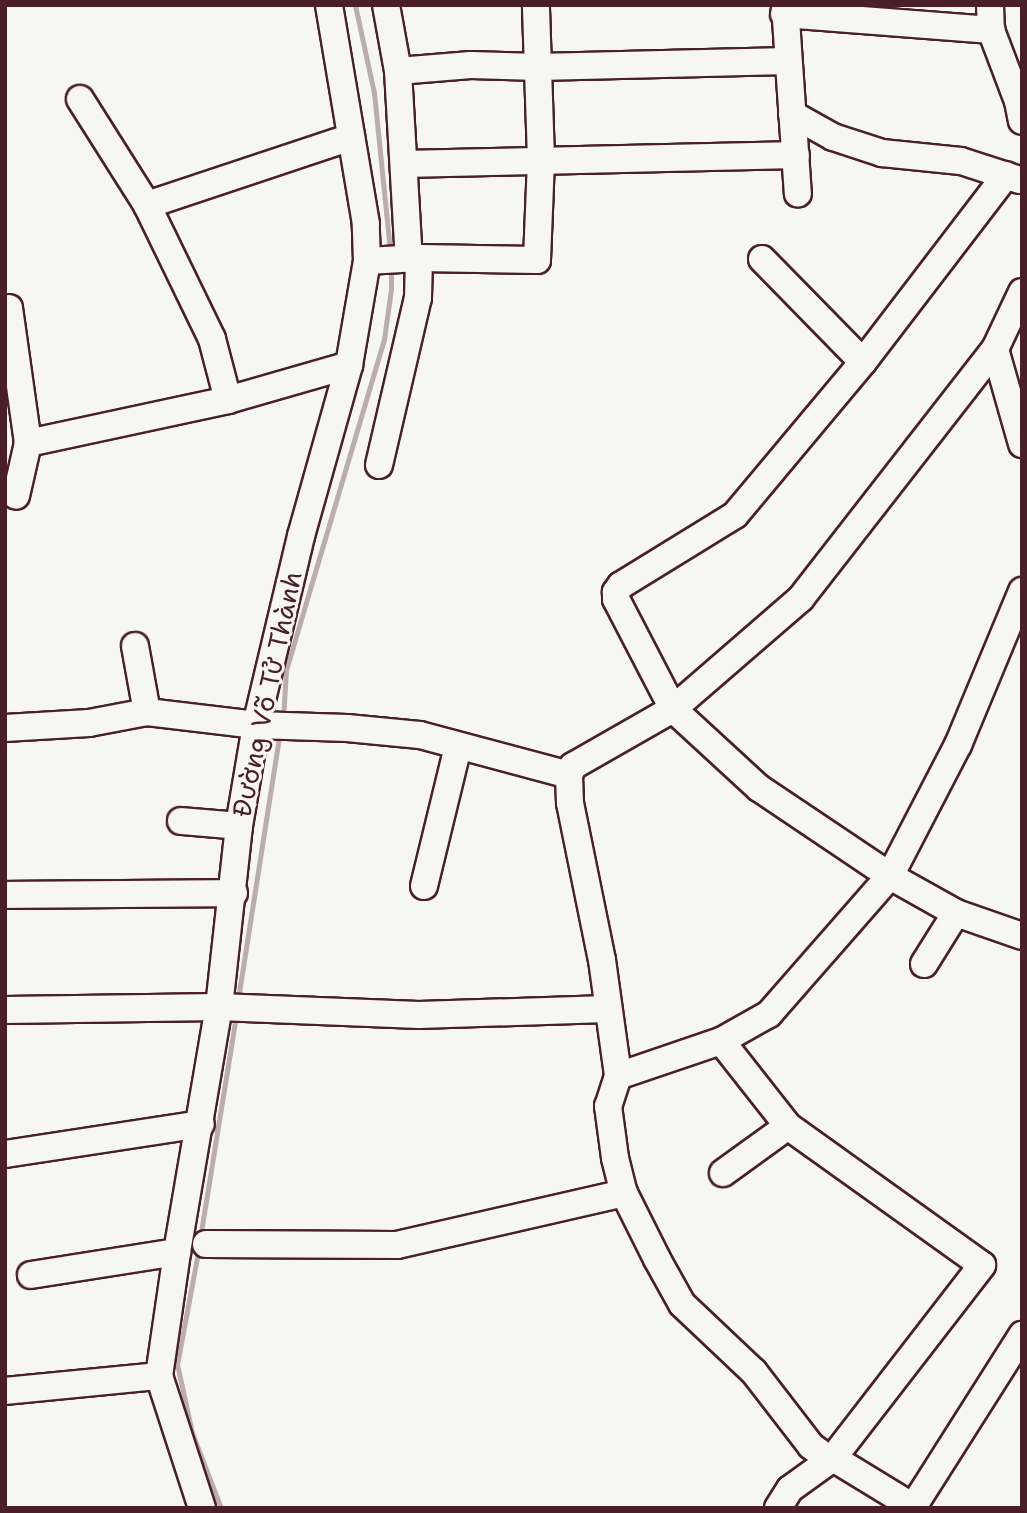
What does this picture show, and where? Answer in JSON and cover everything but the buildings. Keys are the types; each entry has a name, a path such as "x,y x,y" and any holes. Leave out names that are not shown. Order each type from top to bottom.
{"street":[{"name":"Đường Võ Tử Thành","path":"202,1508 159,1376 177,1252 201,1124 231,1007 239,825 273,725 301,536 349,365 395,260 366,224 329,5"},
{"path":"379,465 418,298 395,260 406,164 398,71 386,5"},
{"path":"395,260 537,260 541,159 536,5"},
{"path":"798,194 785,9 990,18 1018,101 1022,121"},
{"path":"398,71 471,65 538,67 788,61"},
{"path":"80,99 147,205 212,339 228,400"},
{"path":"792,114 833,136 882,153 961,161 1014,178 735,515 621,585 616,592 616,600 673,709 759,788 890,876 956,913 1022,936"},
{"path":"147,205 351,137"},
{"path":"406,164 796,155"},
{"path":"762,259 863,362"},
{"path":"1022,292 995,349 801,598 673,709 573,766 569,775 570,803 602,960 618,1076 608,1106 624,1193 682,1304 754,1372 811,1446 914,1507 1022,1335"},
{"path":"9,308 28,443 16,496"},
{"path":"995,349 1022,444"},
{"path":"28,443 228,400 349,365"},
{"path":"618,1076 721,1041 769,1014 890,876 958,745 1022,591"},
{"path":"135,646 147,712"},
{"path":"5,728 89,723 147,712 273,725 420,735 569,775"},
{"path":"424,886 458,746"},
{"path":"181,821 239,825"},
{"path":"5,895 234,893"},
{"path":"923,964 956,913"},
{"path":"5,1010 231,1007 419,1015 607,1009"},
{"path":"721,1041 788,1126 982,1265 831,1458 790,1489 778,1508"},
{"path":"5,1154 201,1124"},
{"path":"723,1173 788,1126"},
{"path":"206,1244 397,1245 624,1193"},
{"path":"31,1275 177,1252"},
{"path":"5,1391 159,1376"}],"waterway":[{"path":"355,5 374,93 390,251"},
{"path":"283,719 286,670 384,339 391,268"},
{"path":"238,999 280,732"},
{"path":"200,1238 236,1016"},
{"path":"199,1247 177,1364 192,1433 221,1508"}]}
